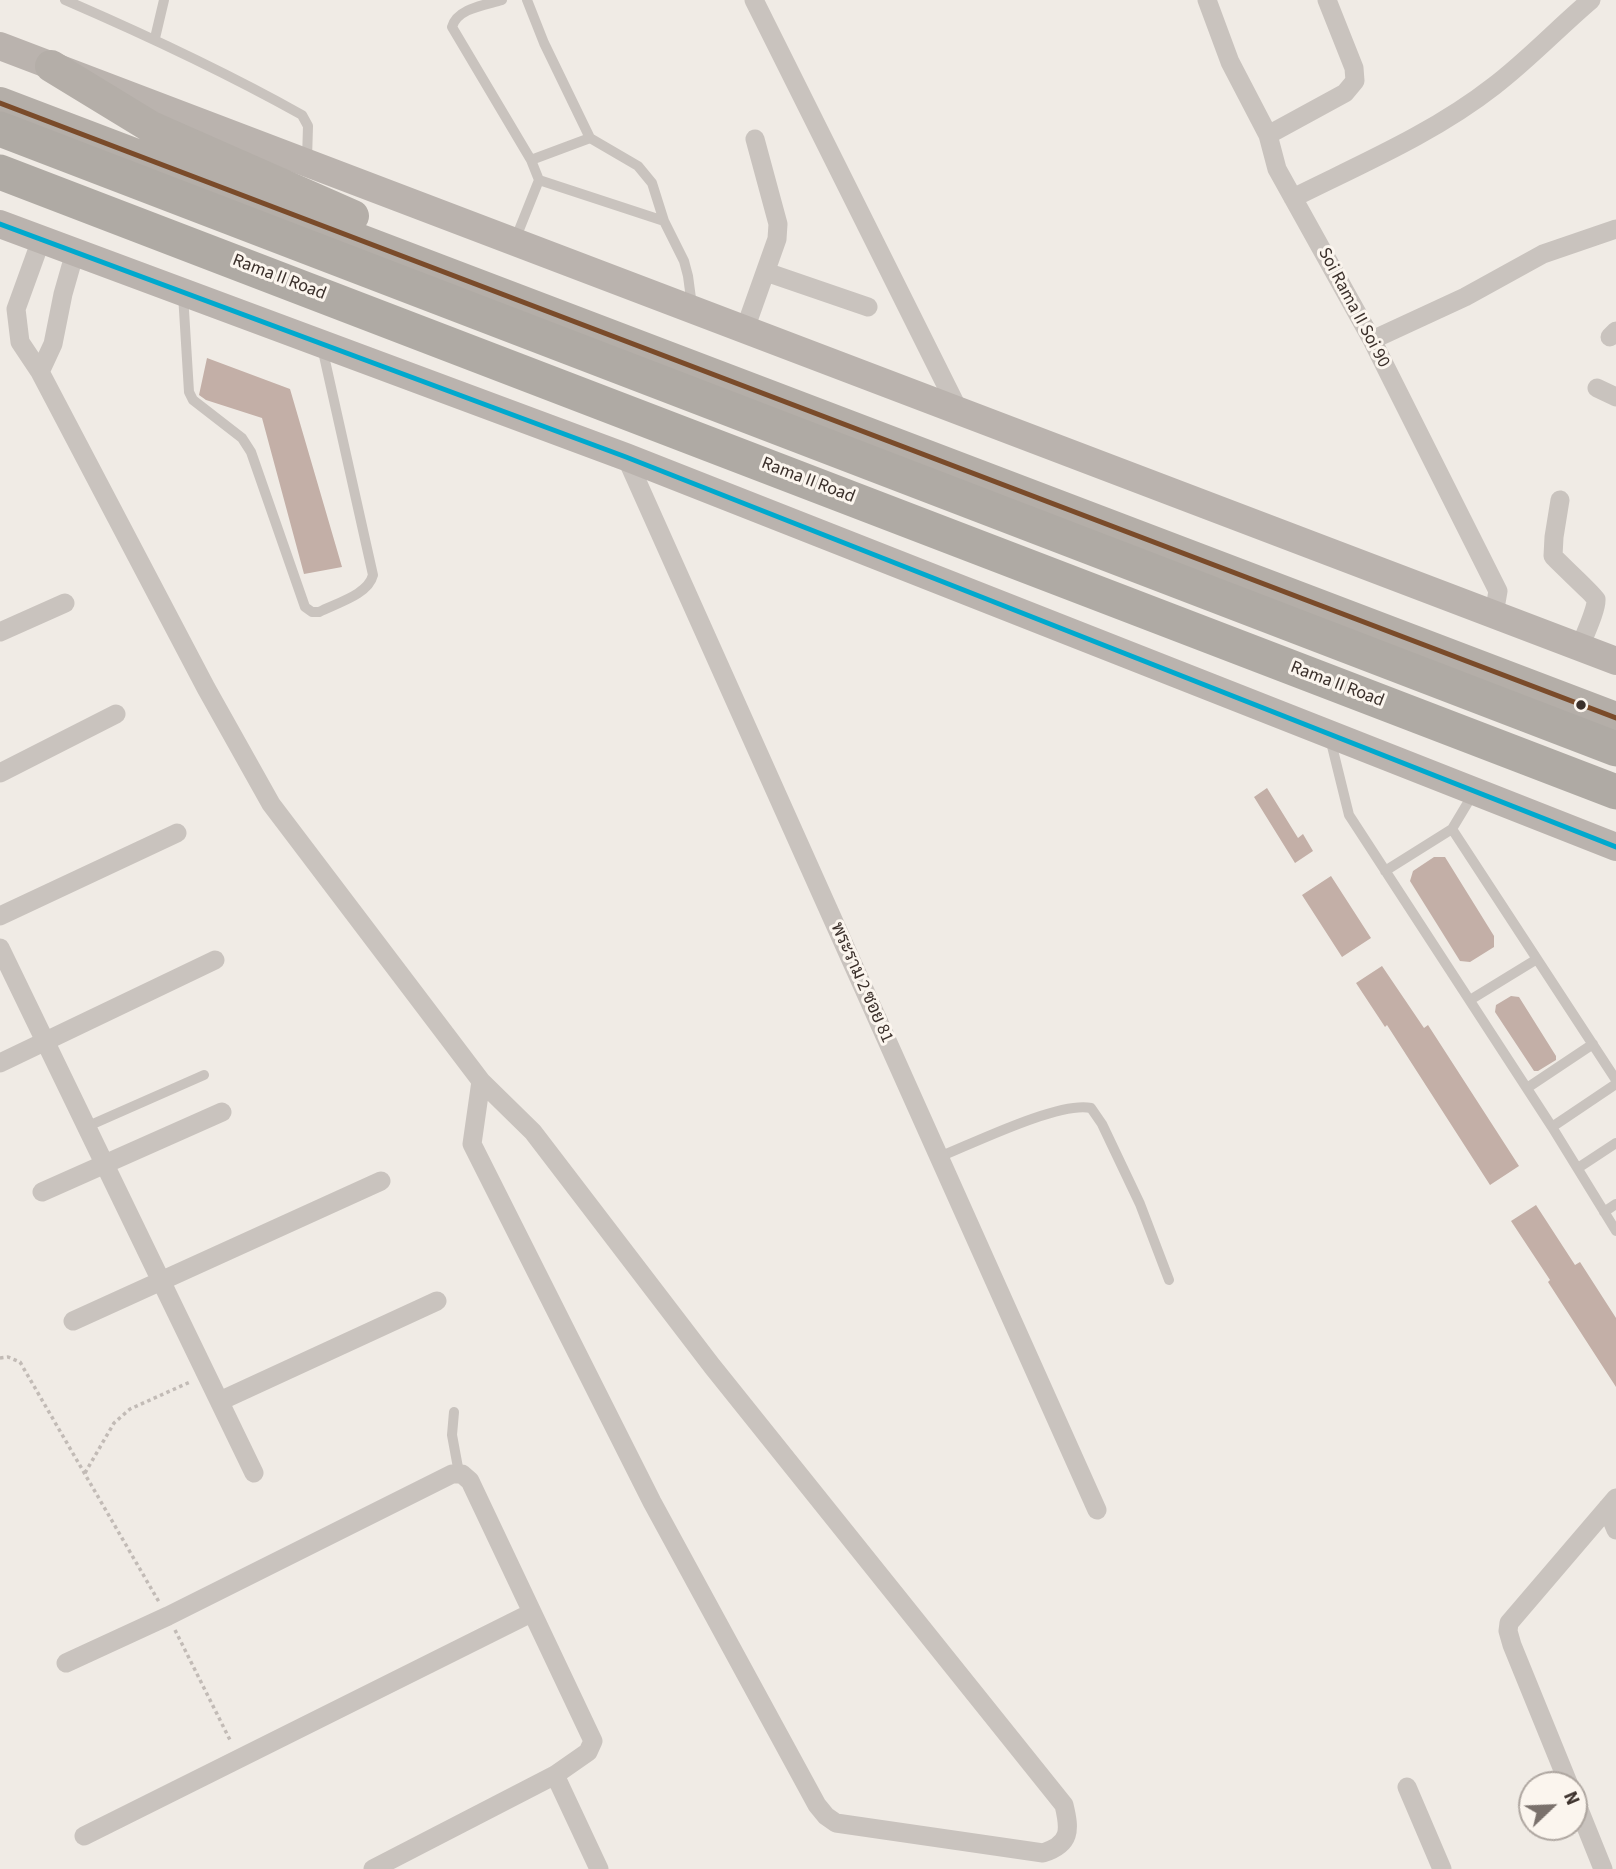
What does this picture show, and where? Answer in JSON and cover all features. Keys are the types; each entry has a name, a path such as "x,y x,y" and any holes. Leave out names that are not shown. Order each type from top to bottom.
{"highway":[{"path":"51,66 151,127 349,213 453,275"},
{"path":"0,103 1616,718"},
{"path":"0,129 1616,749"},
{"path":"0,172 1616,792"}],"main road":[{"path":"0,46 1616,660"},
{"path":"0,225 625,457 1616,847"}],"street":[{"path":"754,0 958,409"},
{"name":"Soi Rama II Soi 90","path":"1208,0 1230,62 1268,135 1277,169 1372,340 1498,591 1494,614"},
{"path":"1268,135 1345,93 1355,81 1354,68 1326,0"},
{"path":"1293,198 1411,139 1453,114 1495,85 1591,0"},
{"path":"746,329 777,239 778,224 755,139"},
{"path":"1372,340 1465,297 1543,254 1616,229"},
{"path":"41,240 16,309 20,342 40,372 199,676 271,804 481,1082 533,1132 712,1366 1064,1805 1069,1825 1058,1848 1043,1853 836,1823 817,1805 652,1502 472,1144 481,1082"},
{"path":"40,372 53,344 75,251"},
{"path":"766,272 868,307"},
{"path":"1597,388 1616,397"},
{"name":"พระราม 2 ซอย 81","path":"625,457 1097,1510"},
{"path":"1560,500 1553,556 1570,575 1594,593 1597,602 1580,647"},
{"path":"0,632 65,603"},
{"path":"0,774 116,714"},
{"path":"0,916 177,833"},
{"path":"0,948 254,1473"},
{"path":"0,1063 215,960"},
{"path":"42,1192 222,1112"},
{"path":"74,1321 382,1181"},
{"path":"220,1401 437,1301"},
{"path":"66,1663 168,1616 452,1474 459,1474 470,1481 593,1741 588,1752 555,1774 373,1869"},
{"path":"1611,1503 1616,1530"},
{"path":"1563,1771 1512,1645 1509,1623 1611,1503"},
{"path":"84,1836 531,1613"},
{"path":"555,1774 598,1869"},
{"path":"1407,1787 1442,1869"},
{"path":"1588,1832 1603,1869"}],"lane":[{"path":"65,0 155,38 302,115 308,126 307,163"},
{"path":"155,38 164,0"},
{"path":"502,0 465,12 455,20 453,27 531,160 539,180 515,240"},
{"path":"527,0 544,43 590,138 638,166 652,183 664,221 684,261 692,308"},
{"path":"531,160 590,138"},
{"path":"539,180 664,221"},
{"path":"183,291 189,392 193,400 242,438 251,452 305,607 312,612 363,590 371,583 373,575 321,343"},
{"path":"1329,734 1349,815 1552,1126 1616,1231"},
{"path":"1385,871 1452,829 1475,790"},
{"path":"1452,829 1616,1082 1552,1126"},
{"path":"1471,1000 1537,959"},
{"path":"1527,1088 1592,1044"},
{"path":"85,1127 204,1075"},
{"path":"939,1157 1066,1108 1091,1108 1102,1124 1140,1204 1170,1280"},
{"path":"1578,1168 1616,1143"},
{"path":"1604,1212 1616,1204"},
{"path":"454,1412 452,1435 459,1474"}],"path":[{"path":"0,1358 8,1357 20,1362 168,1616 239,1759"},
{"path":"85,1474 114,1423 130,1409 206,1374"}],"building":[{"path":"207,358 290,389 342,567 304,574 262,418 206,400 199,395"},
{"path":"1267,788 1298,838 1303,834 1313,851 1295,863 1254,797"},
{"path":"1434,857 1445,857 1494,936 1494,947 1470,962 1460,961 1410,881 1413,871"},
{"path":"1331,876 1371,938 1342,957 1302,895"},
{"path":"1382,966 1424,1028 1428,1025 1519,1166 1490,1185 1387,1025 1385,1027 1356,983"},
{"path":"1511,996 1519,997 1556,1056 1556,1060 1538,1071 1534,1071 1495,1012 1496,1005"},
{"path":"1536,1205 1575,1265 1580,1262 1616,1318 1616,1387 1511,1221"}],"transit line":[{"path":"0,103 1616,718"},
{"path":"0,224 626,457 1616,847"}]}
